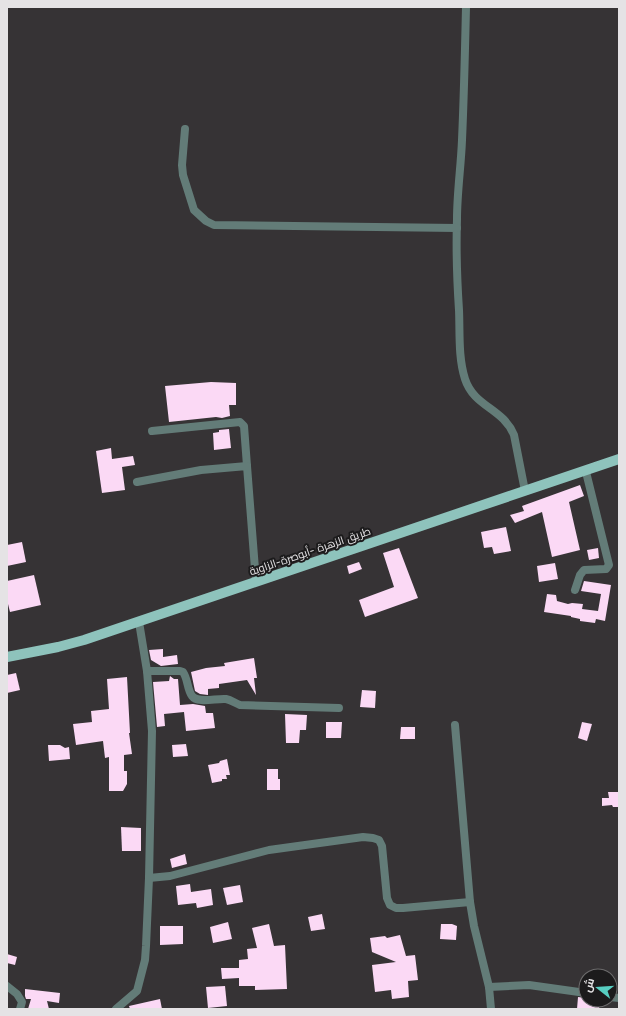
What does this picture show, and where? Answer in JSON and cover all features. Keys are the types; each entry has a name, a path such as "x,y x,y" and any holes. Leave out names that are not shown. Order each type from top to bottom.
{"main road":[{"name":"طريق الزهرة -أبوصرة-الزاوية","path":"7,657 58,647 138,622 525,491 586,472 619,459"}],"street":[{"path":"466,7 462,142 457,228 458,296 462,358 465,377 469,388 476,397 501,416 514,435 525,491"},
{"path":"185,129 182,165 183,175 194,210 206,221 214,225 457,228"},
{"path":"152,431 214,426 238,422 242,423 244,426 256,582"},
{"path":"137,482 201,470 247,466"},
{"path":"575,590 580,575 584,570 606,570 609,566 586,472"},
{"path":"116,1009 137,990 145,953 149,878 152,731 146,671 138,622"},
{"path":"146,671 184,672 193,697 199,700 225,699 231,700 240,706 339,708"},
{"path":"455,725 470,902 477,941 490,987 491,1009"},
{"path":"149,878 170,876 269,850 363,837 379,840 382,846 387,898 390,905 396,908 403,908 470,902"},
{"path":"490,987 529,985 578,992"},
{"path":"7,986 17,994 22,1002 20,1009"}],"building":[{"path":"211,382 236,383 236,405 229,405 230,416 222,418 216,417 169,422 165,386"},
{"path":"229,429 231,448 214,450 213,433 219,432 219,430"},
{"path":"111,448 112,459 133,456 135,465 122,467 125,490 102,493 96,451"},
{"path":"580,485 584,496 569,502 580,550 552,557 542,512 515,523 510,515 524,511 522,506"},
{"path":"506,527 511,551 494,554 492,547 484,548 481,532"},
{"path":"22,542 26,562 7,566 7,545"},
{"path":"399,548 418,598 365,617 359,600 394,587 383,553"},
{"path":"598,548 599,558 589,560 587,550"},
{"path":"359,562 362,569 349,574 347,566"},
{"path":"555,563 558,579 539,582 537,566"},
{"path":"34,575 41,605 10,612 7,600 7,581"},
{"path":"584,581 611,585 605,621 596,619 595,623 580,621 580,619 571,616 544,612 547,594 556,595 557,601 568,604 583,604 582,609 598,611 601,594 581,591"},
{"path":"163,649 163,657 177,655 178,664 161,666 151,660 149,650"},
{"path":"254,658 257,678 254,678 256,695 247,680 219,684 219,688 208,689 208,695 200,694 195,691 191,672 206,668 225,666 224,663"},
{"path":"16,673 20,690 7,693 7,675"},
{"path":"170,676 174,679 178,679 180,705 193,704 205,706 206,713 213,713 215,728 186,731 184,712 164,714 165,726 157,727 153,682 169,681"},
{"path":"127,677 129,733 132,754 124,755 124,771 127,771 127,784 123,791 109,791 109,757 105,758 103,741 76,745 73,724 92,722 91,711 109,709 107,679"},
{"path":"362,690 376,691 375,708 360,707"},
{"path":"285,714 307,715 306,730 300,730 299,743 286,743"},
{"path":"326,722 342,722 341,738 326,738"},
{"path":"582,722 592,724 587,741 578,738"},
{"path":"401,727 415,727 415,739 400,739"},
{"path":"186,744 188,756 173,757 172,745"},
{"path":"48,745 60,745 65,748 69,747 70,759 49,761"},
{"path":"227,759 230,775 226,775 227,779 222,779 222,781 212,783 208,765 219,763 220,761"},
{"path":"267,769 278,769 280,790 267,790"},
{"path":"608,792 619,792 619,807 613,807 612,805 602,806 602,798 609,798"},
{"path":"121,827 141,828 141,851 122,851"},
{"path":"185,854 187,864 172,868 170,859"},
{"path":"190,884 191,892 211,889 213,905 197,908 196,903 178,905 176,886"},
{"path":"240,885 243,902 227,905 223,888"},
{"path":"322,914 325,929 311,931 308,917"},
{"path":"228,922 232,939 213,943 210,927"},
{"path":"269,924 274,946 285,945 287,989 255,990 255,986 239,986 239,978 222,979 221,968 239,968 239,960 248,959 247,949 257,948 252,928"},
{"path":"441,924 452,924 457,926 456,940 440,939"},
{"path":"160,926 183,926 183,944 160,945"},
{"path":"400,935 406,956 415,955 418,980 408,981 409,997 392,999 391,990 375,992 372,965 396,962 372,952 370,938 385,936 387,938"},
{"path":"7,954 17,957 15,965 7,963"},
{"path":"225,986 227,1006 208,1008 206,987"},
{"path":"25,989 60,993 59,1003 47,1001 49,1009 28,1009 31,999 26,999"},
{"path":"578,997 578,1008 599,1008 599,1009 577,1009"},
{"path":"160,999 162,1009 130,1009 129,1006"}]}
